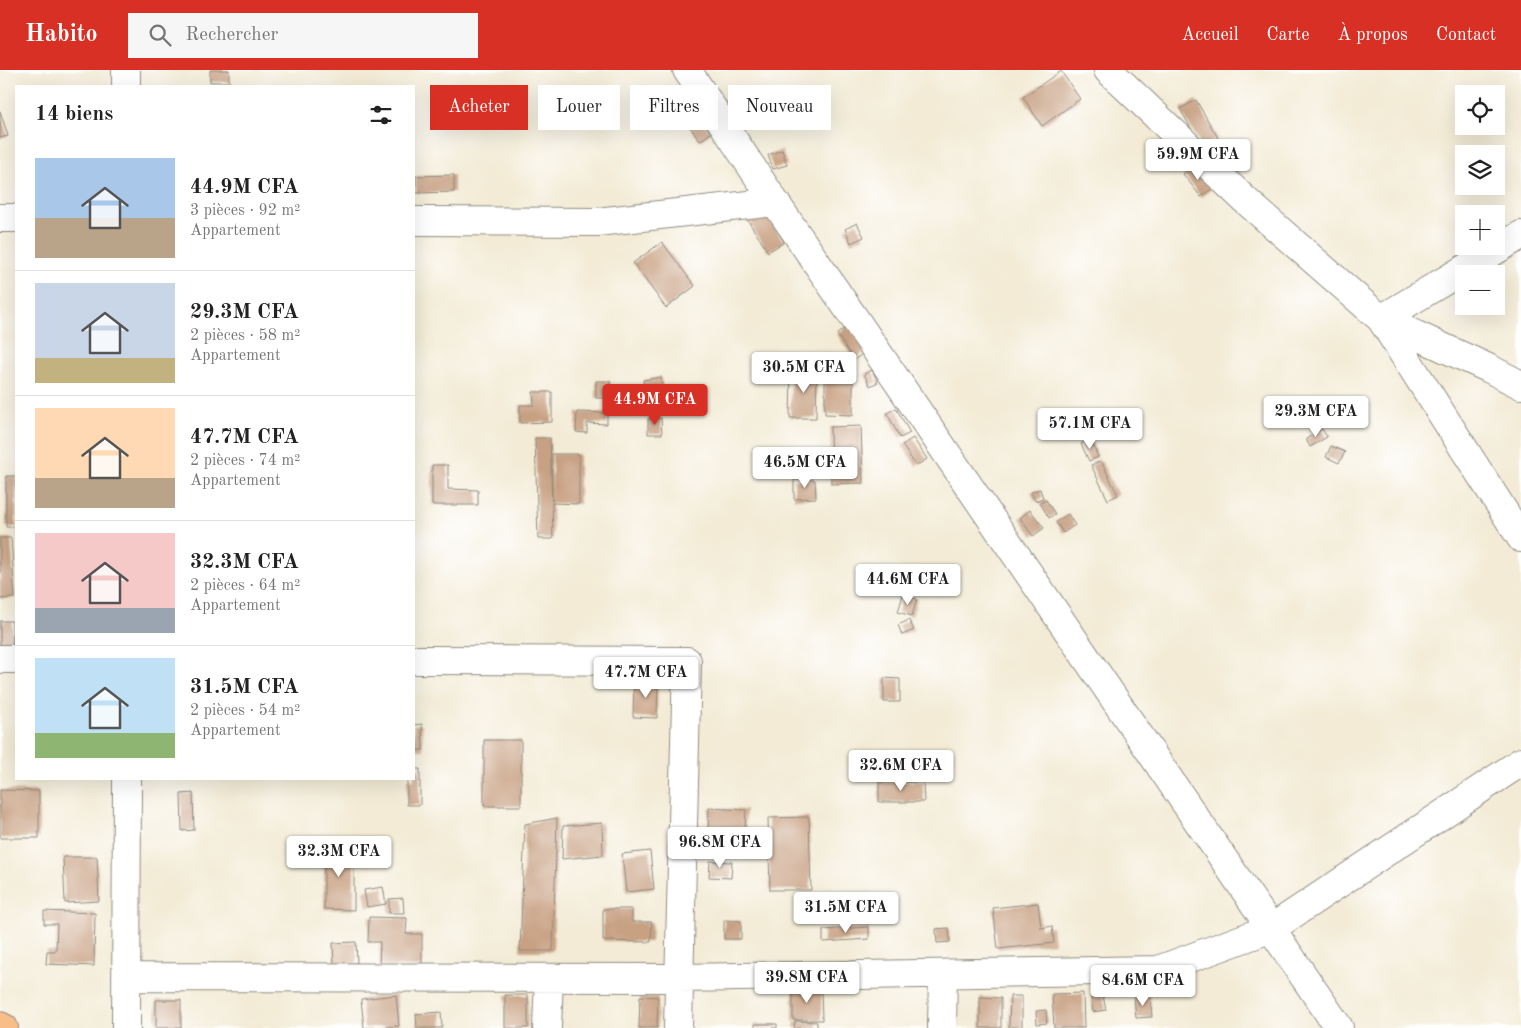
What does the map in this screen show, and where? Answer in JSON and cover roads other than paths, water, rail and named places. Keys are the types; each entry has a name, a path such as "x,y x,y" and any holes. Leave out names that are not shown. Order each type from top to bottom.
{"main road":[{"path":"0,1026 4,1028"}],"street":[{"path":"126,70 126,85"},
{"path":"687,70 775,202 1339,1028"},
{"path":"1108,70 1245,200 1380,319 1521,538"},
{"path":"415,220 597,222 775,202"},
{"path":"0,218 15,218"},
{"path":"1380,319 1521,235"},
{"path":"1380,319 1488,368 1521,386"},
{"path":"0,659 15,659"},
{"path":"415,660 687,661 678,1028"},
{"path":"126,977 679,978 1158,970 1272,928 1521,762"},
{"path":"126,780 126,1028"},
{"path":"942,1028 943,974"},
{"path":"547,1028 549,978"}]}
